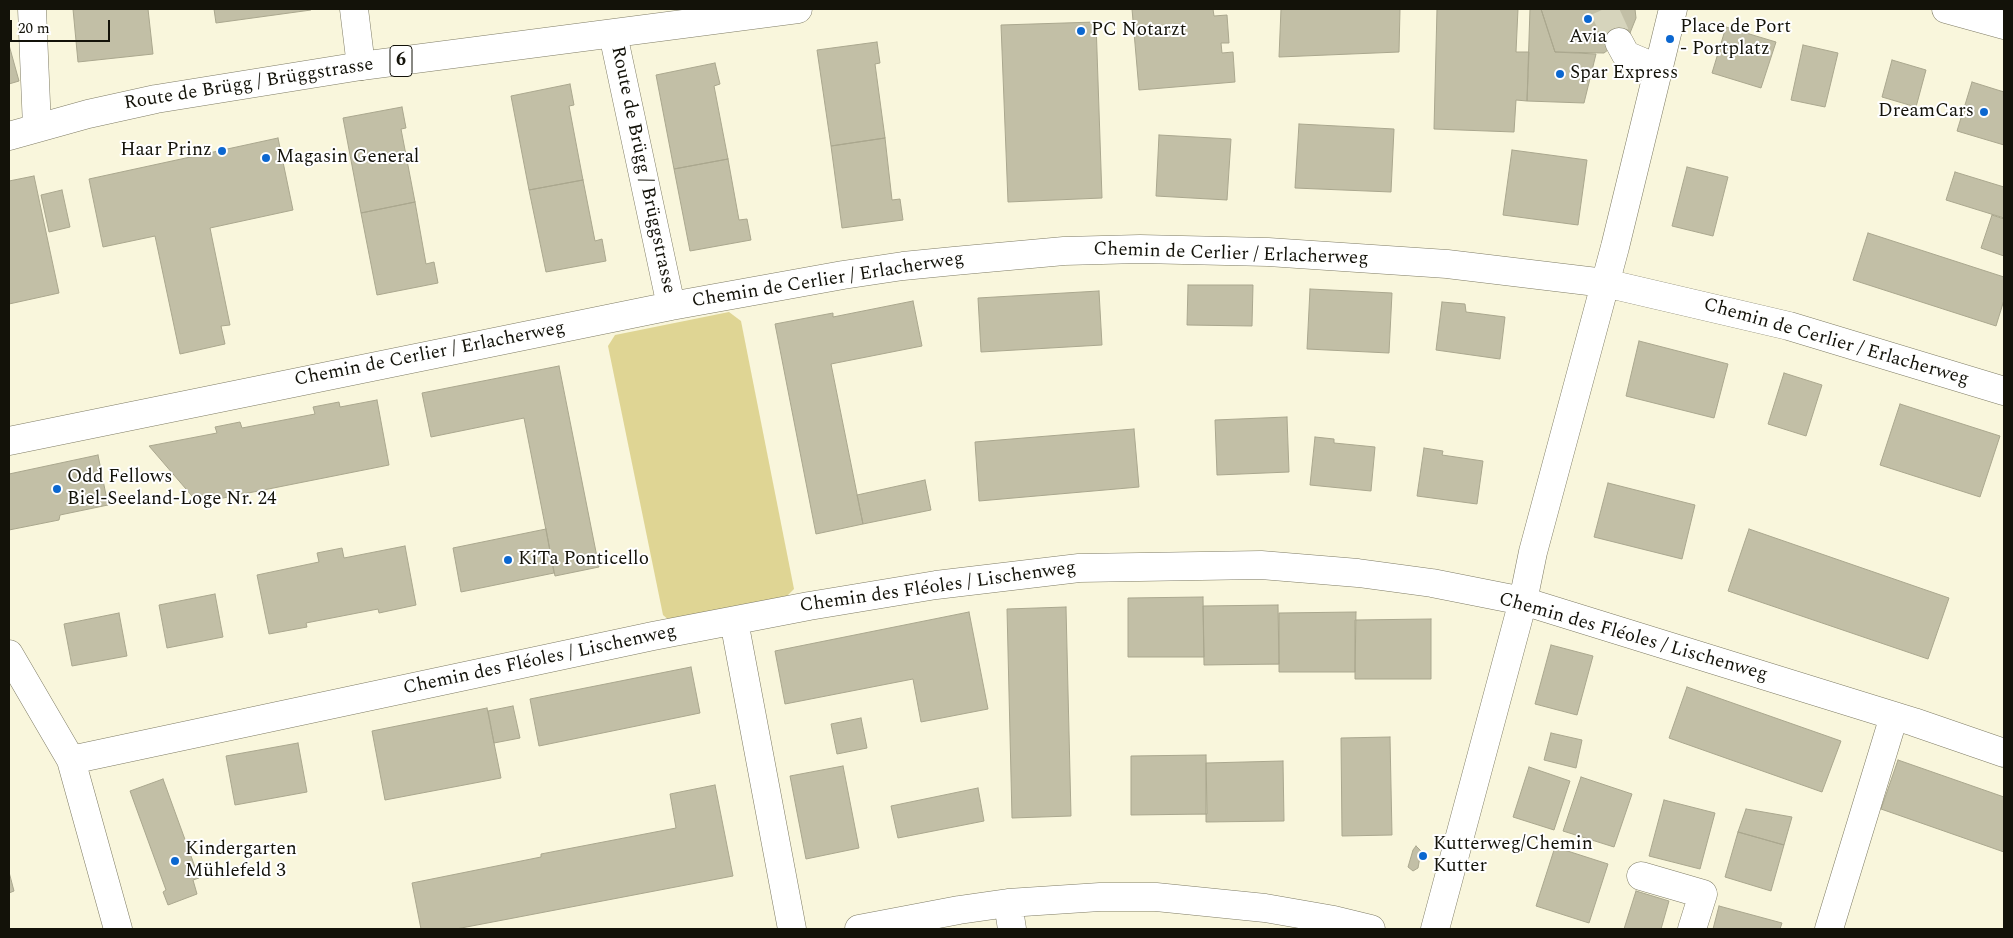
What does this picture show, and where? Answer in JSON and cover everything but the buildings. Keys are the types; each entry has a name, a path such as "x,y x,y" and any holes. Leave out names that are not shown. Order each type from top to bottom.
{"street":[{"path":"32,9 37,127"},
{"path":"354,9 361,66"},
{"name":"Route de Brügg / Brüggstrasse","path":"9,136 37,127 156,98 361,66 798,9"},
{"path":"1435,929 1605,283 1659,69 1672,9"},
{"path":"1946,9 2004,25"},
{"name":"Route de Brügg / Brüggstrasse","path":"613,34 670,306"},
{"path":"1619,42 1626,56 1659,69"},
{"name":"Chemin de Cerlier / Erlacherweg","path":"9,441 670,306 903,266 1064,251 1140,249 1268,252 1447,264 1605,283 1789,326 2004,391"},
{"name":"Chemin des Fléoles / Lischenweg","path":"71,760 734,621 809,606 936,585 1079,568 1261,566 1358,573 1432,583 1522,602 1894,716 2004,753"},
{"path":"734,621 792,929"},
{"path":"9,654 71,760 118,929"},
{"path":"1829,929 1894,716"},
{"path":"1641,876 1703,894 1692,929"},
{"path":"858,929 959,910 1010,916 1100,897 1156,897 1265,908 1334,920 1371,929"}],"shaded area":[{"path":"729,312 741,321 794,589 783,600 671,622 663,615 608,346 615,335"}],"tunnel":[{"path":"1604,9 1619,42"}],"place":[{"name":"Avia","path":"1588,19"},
{"name":"PC Notarzt","path":"1081,31"},
{"name":"Place de Port - Portplatz","path":"1670,39"},
{"name":"Spar Express","path":"1560,74"},
{"name":"DreamCars","path":"1984,112"},
{"name":"Haar Prinz","path":"222,151"},
{"name":"Magasin General","path":"266,158"},
{"name":"Odd Fellows Biel-Seeland-Loge Nr. 24","path":"57,489"},
{"name":"KiTa Ponticello","path":"508,560"},
{"name":"Kutterweg/Chemin Kutter","path":"1423,856"},
{"name":"Kindergarten Mühlefeld 3","path":"175,861"}]}
